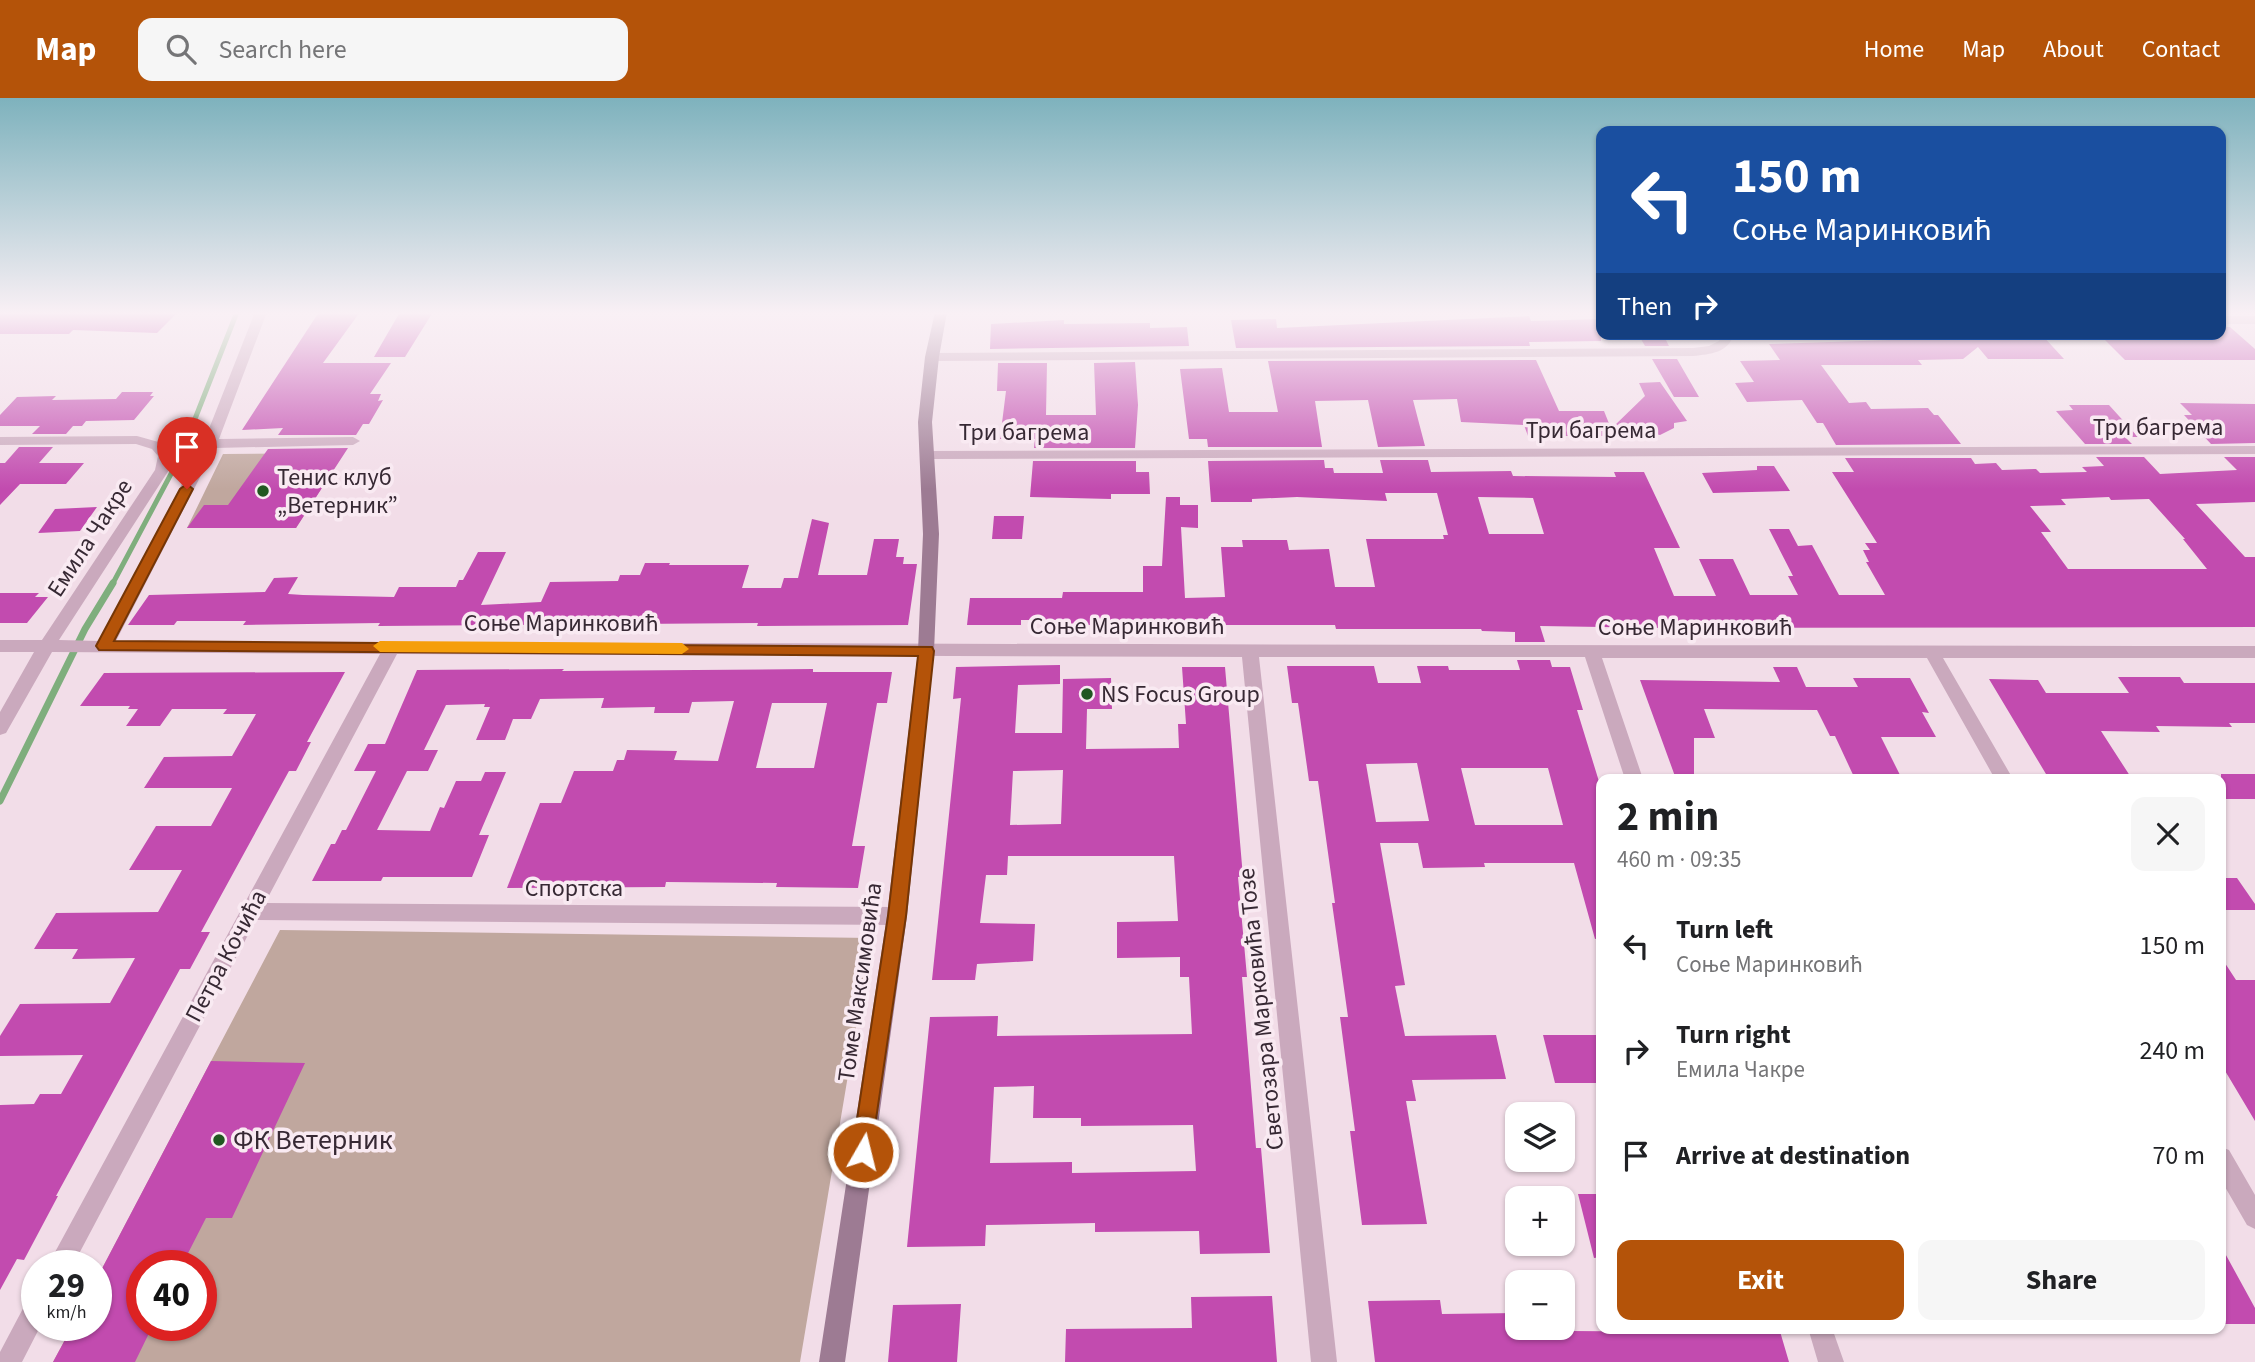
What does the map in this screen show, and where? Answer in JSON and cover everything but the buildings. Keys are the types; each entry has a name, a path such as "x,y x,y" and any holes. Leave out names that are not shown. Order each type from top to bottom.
{"street":[{"path":"104,646 210,443 238,371"},
{"name":"Томе Максимовића","path":"832,1362 897,916 926,651 932,534 925,422 930,371"},
{"name":"Емила Чакре","path":"0,441 137,440 158,446 165,456 162,470 47,646"},
{"path":"210,443 353,441"},
{"name":"Три багрема","path":"927,456 2255,450"},
{"name":"Соње Маринковић","path":"0,646 393,646 926,651 2255,652"},
{"path":"0,728 13,700 47,646"},
{"name":"Петра Кочића","path":"68,1250 393,646"},
{"name":"Светозара Марковића Тозе","path":"1250,651 1324,1362"},
{"path":"1591,651 1632,774"},
{"path":"1931,651 2001,774"},
{"name":"Спортска","path":"250,911 897,916"},
{"path":"2226,1167 2255,1217"},
{"path":"1822,1334 1831,1362"},
{"path":"8,1362 21,1338"}],"shaded area":[{"name":"Тенис клуб „Ветерник”","path":"344,453 296,528 187,528 223,454"},
{"path":"280,930 871,938 800,1362 53,1362 64,1341 112,1341 112,1250"}],"waterway":[{"path":"112,585 180,457 214,371"},
{"path":"0,801 85,629 113,583"}],"slow traffic":[{"path":"380,646 682,649"}],"place":[{"name":"Тенис клуб „Ветерник”","path":"263,491"},
{"name":"NS Focus Group","path":"1087,694"},
{"name":"ФК Ветерник","path":"219,1140"}],"route":[{"path":"187,489 104,646 926,651 897,916 863,1152"}]}
